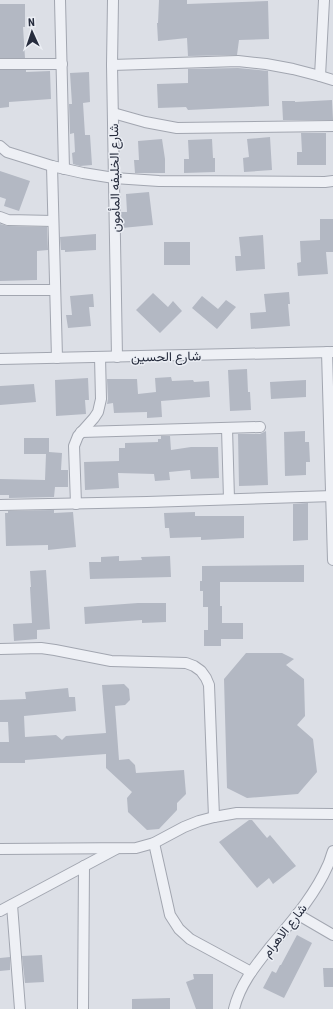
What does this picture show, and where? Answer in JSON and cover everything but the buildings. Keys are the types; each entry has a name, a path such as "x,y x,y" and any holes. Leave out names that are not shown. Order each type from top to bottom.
{"street":[{"path":"60,0 64,169"},
{"name":"شارع الخليفه المأمون","path":"113,0 112,65 117,357"},
{"path":"320,76 324,0"},
{"path":"112,65 238,61 279,66 333,80"},
{"path":"0,64 62,64"},
{"path":"113,113 145,122 177,128 333,126"},
{"path":"0,146 7,152 52,166 114,178 159,181 333,181"},
{"path":"52,166 57,358"},
{"path":"0,217 8,220 53,221"},
{"path":"0,290 55,290"},
{"path":"330,352 333,560"},
{"name":"شارع الحسين","path":"0,360 330,352"},
{"path":"76,504 75,441 94,418 100,406 100,358"},
{"path":"81,432 260,427"},
{"path":"227,428 229,499"},
{"path":"0,505 332,496"},
{"path":"0,649 41,648 111,661 183,663 194,666 201,671 209,685 214,817"},
{"path":"0,848 136,848 154,843 184,827 214,817 237,814 333,814"},
{"path":"154,843 170,916 178,929 190,939 251,972"},
{"path":"0,911 118,848"},
{"name":"شارع الاهرام","path":"234,1009 241,989 251,972 316,888 328,865 333,851"},
{"path":"83,1009 84,866"},
{"path":"12,904 20,1009"},
{"path":"297,914 333,935"}]}
